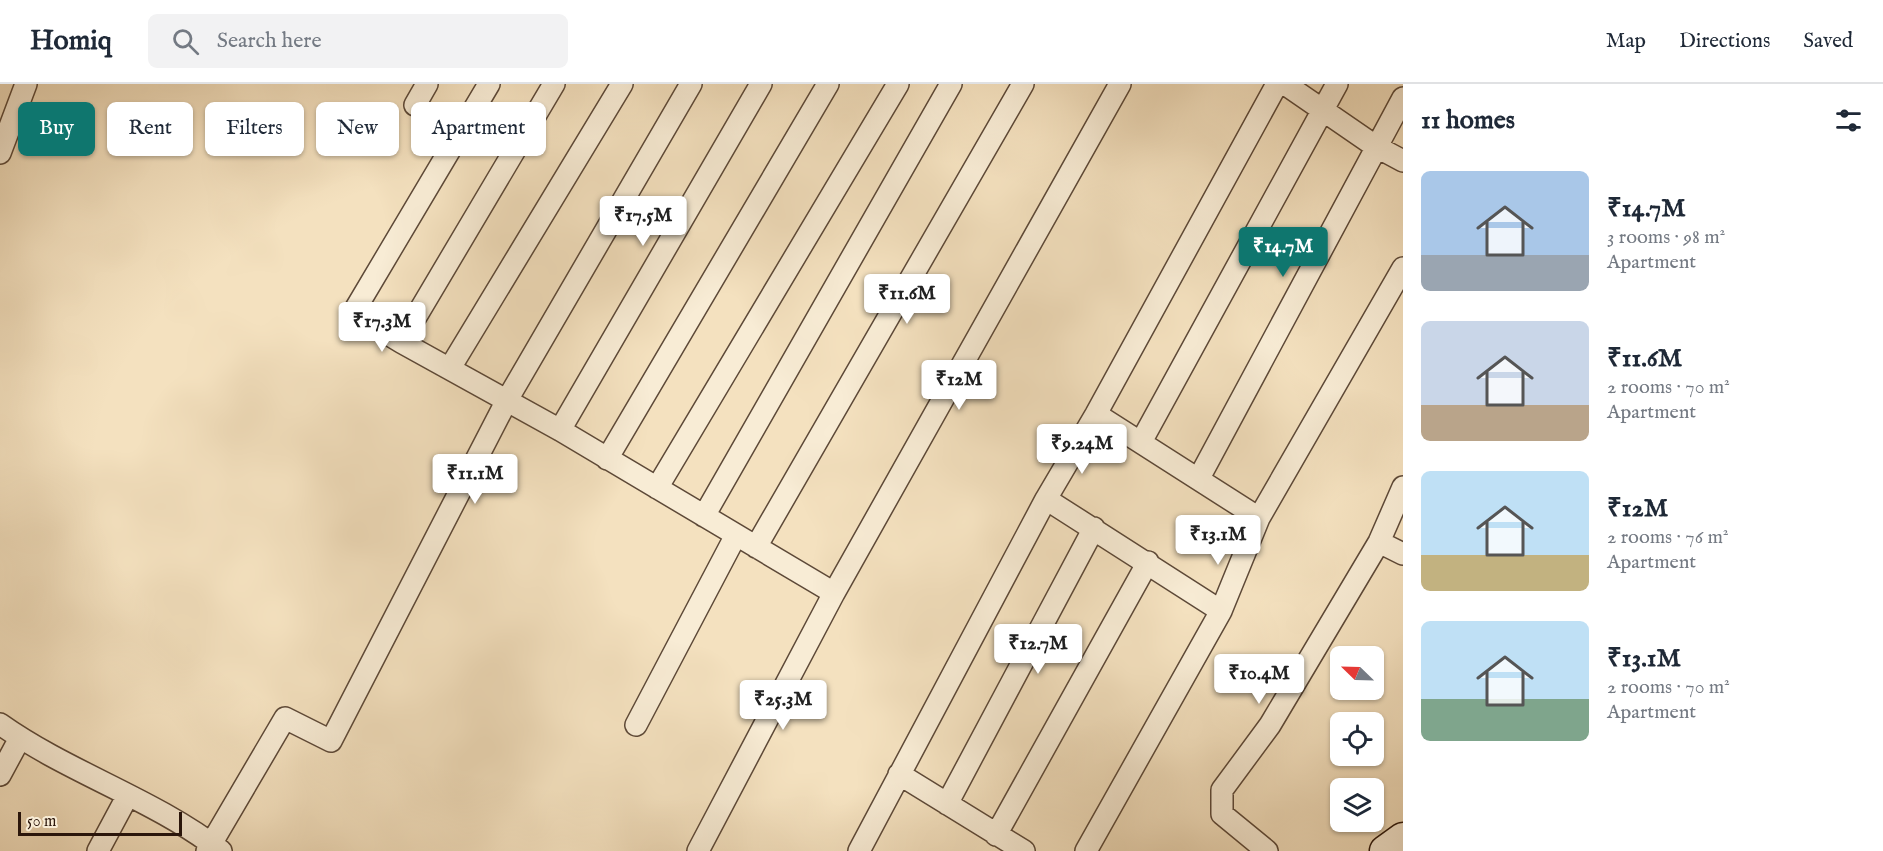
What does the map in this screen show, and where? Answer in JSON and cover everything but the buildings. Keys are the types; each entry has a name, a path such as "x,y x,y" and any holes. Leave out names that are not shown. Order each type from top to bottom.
{"street":[{"path":"0,152 26,84"},
{"path":"417,102 427,84"},
{"path":"489,84 353,313 560,430 834,593"},
{"path":"401,342 554,84"},
{"path":"450,368 622,84"},
{"path":"0,724 20,738 128,795 213,848 285,718 331,741 507,400 691,84"},
{"path":"560,430 760,84"},
{"path":"607,459 828,84"},
{"path":"657,488 898,84"},
{"path":"704,516 951,84"},
{"path":"756,547 1023,84"},
{"path":"698,851 834,593 1120,84"},
{"path":"859,851 1046,499 1096,414 1277,84"},
{"path":"1285,84 1376,146 1403,161"},
{"path":"1141,442 1337,84"},
{"path":"1199,478 1403,98"},
{"path":"1086,851 1221,611 1259,518 1403,267"},
{"path":"1096,414 1259,518"},
{"path":"1267,851 1222,814 1222,790 1270,725 1379,542 1403,488"},
{"path":"1046,499 1148,562 1221,611"},
{"path":"947,804 1094,528"},
{"path":"636,725 736,535"},
{"path":"1379,542 1403,554"},
{"path":"996,835 1148,562"},
{"path":"0,775 20,738"},
{"path":"899,774 1024,851"},
{"path":"98,851 128,795"},
{"path":"1385,851 1403,838"}]}
